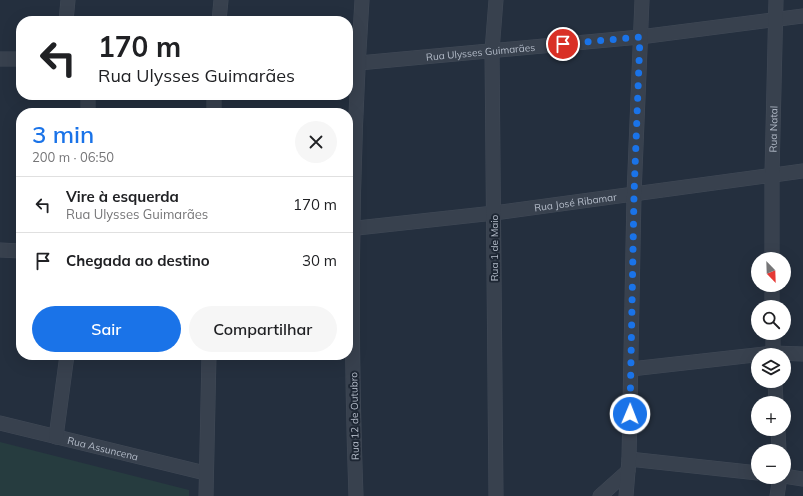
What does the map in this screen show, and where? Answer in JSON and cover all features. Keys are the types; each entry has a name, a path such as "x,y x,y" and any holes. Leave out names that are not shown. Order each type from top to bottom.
{"street":[{"path":"66,16 68,0"},
{"path":"219,16 221,0"},
{"name":"Rua 12 de Outubro","path":"353,64 362,0"},
{"name":"Rua 1 de Maio","path":"496,0 492,51 496,496"},
{"path":"626,496 629,465 634,195 642,0"},
{"name":"Rua Natal","path":"772,252 772,174 777,18 776,0"},
{"name":"Rua Ulysses Guimarães","path":"353,64 640,37 777,18 803,16"},
{"path":"0,59 16,59"},
{"name":"Rua José Ribamar","path":"353,229 494,213 634,195 772,174 803,171"},
{"path":"0,250 16,250"},
{"path":"791,354 803,354"},
{"path":"631,369 751,356"},
{"path":"56,437 66,360"},
{"path":"206,496 205,473 209,360"},
{"name":"Rua 12 de Outubro","path":"352,360 356,496"},
{"name":"Rua Assuncena","path":"0,423 205,473"},
{"path":"629,465 751,473"},
{"path":"600,496 629,465"},
{"path":"791,477 803,479"},
{"path":"777,496 779,484"}],"green space":[{"path":"0,442 189,490 189,496 0,496"}],"route":[{"path":"563,44 640,37 634,195 630,414"}]}
